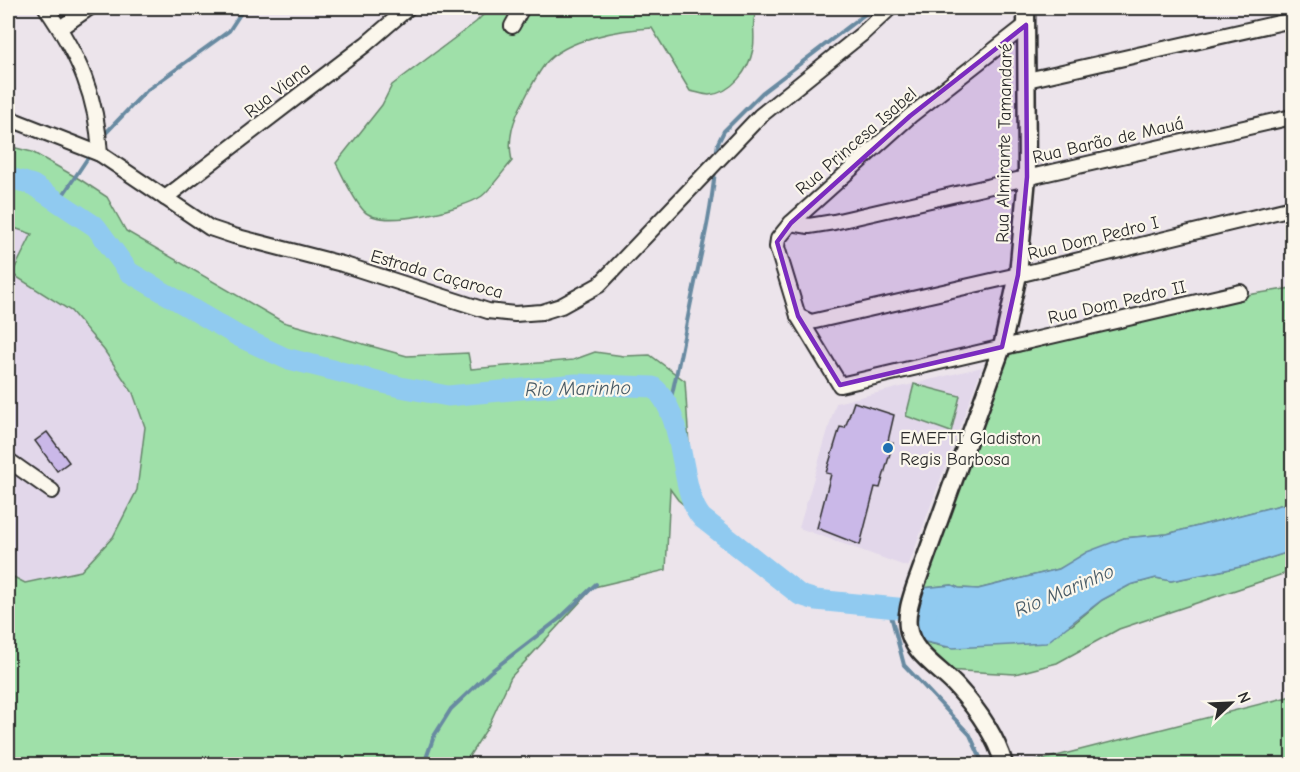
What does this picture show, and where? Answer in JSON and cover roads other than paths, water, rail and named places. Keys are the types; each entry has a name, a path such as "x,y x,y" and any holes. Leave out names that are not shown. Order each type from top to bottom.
{"main road":[{"name":"Rua Almirante Tamandaré","path":"1004,765 989,727 955,685 923,654 910,636 907,625 915,587 1002,347 1018,275 1026,177 1026,8"}],"street":[{"path":"46,8 82,67 99,126 100,154"},
{"path":"60,28 89,8"},
{"name":"Rua Viana","path":"165,198 366,44 408,8"},
{"path":"512,26 522,8"},
{"name":"Estrada Caçaroca","path":"8,118 100,154 210,228 342,264 453,301 488,310 515,314 542,312 561,306 599,285 760,116 862,34 890,8"},
{"path":"1027,80 1293,20"},
{"name":"Rua Princesa Isabel","path":"798,316 777,247 778,239 791,223 910,116 1026,25"},
{"name":"Rua Barão de Mauá","path":"791,223 809,226 827,224 1293,117"},
{"name":"Rua Dom Pedro I","path":"798,316 811,322 1018,275 1293,207"},
{"name":"Rua Dom Pedro II","path":"798,316 840,385 1240,292"},
{"path":"8,460 52,491"}],"water":[{"path":"1292,502 1292,551 1245,566 1171,581 1156,578 1130,585 1102,600 1046,643 953,648 921,641 914,622 923,588 952,585 959,588 978,589 1059,569 1087,552 1124,538 1167,534"}],"waterway":[{"path":"102,137 146,91 229,31 244,8"},
{"path":"716,156 718,143 724,131 763,92 873,8"},
{"path":"59,201 91,153"},
{"path":"668,410 705,234 715,170"},
{"name":"Rio Marinho","path":"8,177 33,185 96,227 129,272 238,336 285,358 400,387 448,396 576,384 653,387 664,399 672,415 689,490 694,506 702,518 800,595 816,600 927,611"},
{"path":"424,764 434,736 451,709 490,672 559,619 596,584"},
{"path":"889,608 904,665 970,735 983,764"}],"place":[{"name":"EMEFTI Gladiston Regis Barbosa","path":"888,448"}]}
